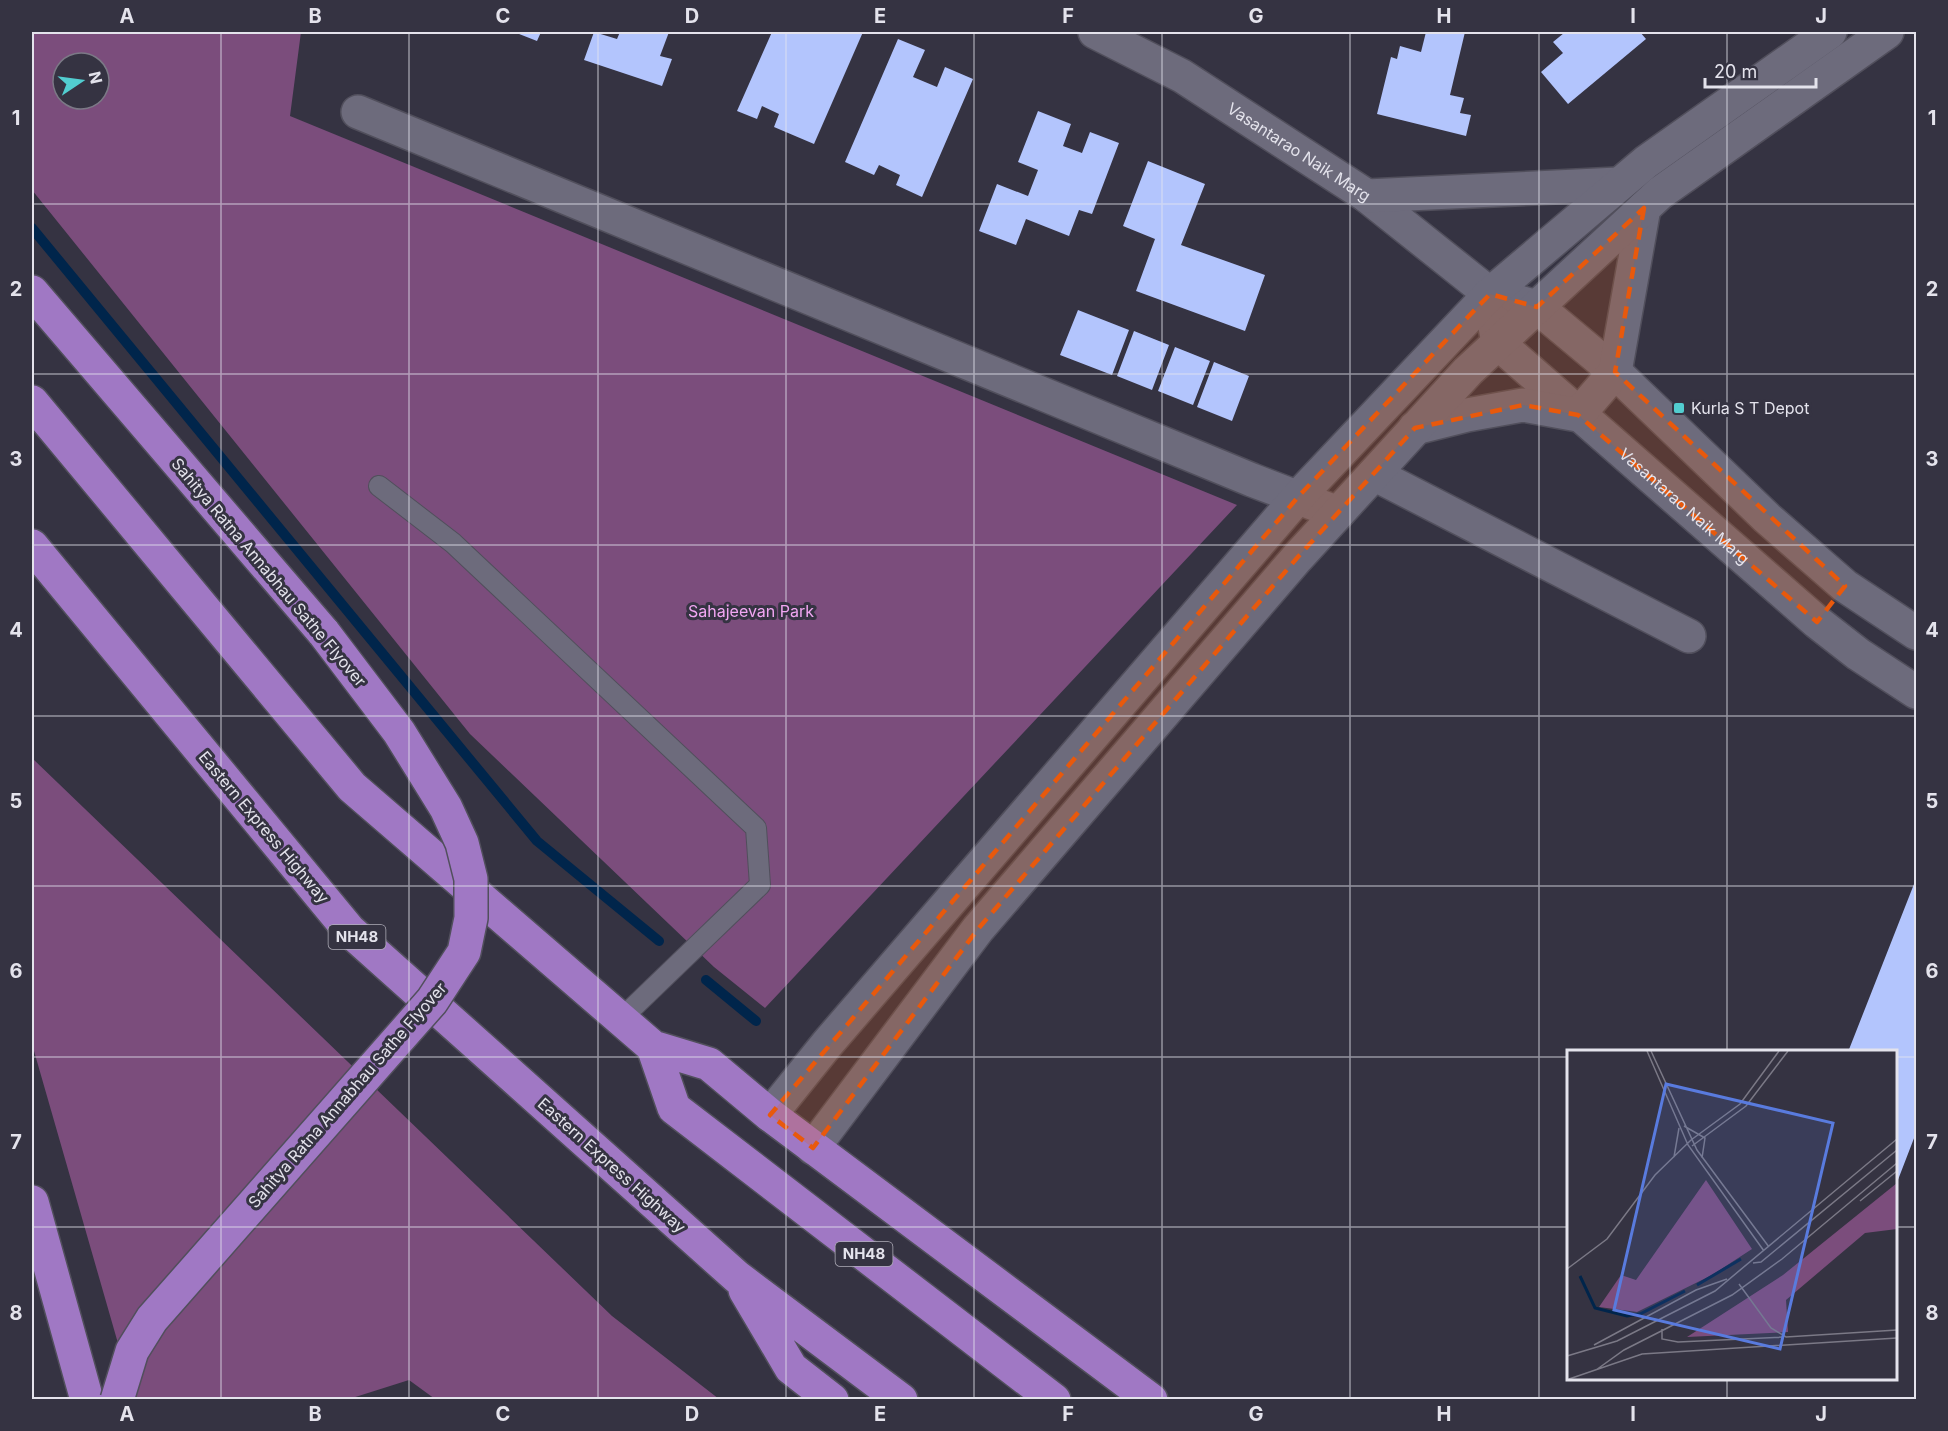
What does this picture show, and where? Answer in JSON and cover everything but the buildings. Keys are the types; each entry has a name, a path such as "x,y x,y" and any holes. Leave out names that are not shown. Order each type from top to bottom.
{"highway":[{"name":"Sahitya Ratna Annabhau Sathe Flyover","path":"32,292 324,633 399,732 446,808 462,843 471,879 471,918 464,952 449,977 432,1001 152,1319 132,1352 117,1400"},
{"name":"NH48","path":"32,402 352,787 653,1047 674,1108 1054,1400"},
{"name":"Eastern Express Highway","path":"32,546 349,930 737,1277"},
{"path":"653,1047 709,1064 813,1148 1150,1400"},
{"path":"32,1203 87,1400"},
{"name":"NH48","path":"737,1277 901,1400"},
{"path":"737,1277 791,1368 832,1400"}],"street":[{"name":"Vasantarao Naik Marg","path":"1095,32 1182,76 1367,196 1490,294 1538,307 1615,372 1767,518 1845,586 1917,633"},
{"path":"770,1115 835,1035 1298,497 1490,294 1646,162 1830,32"},
{"path":"813,1148 978,929 1297,558 1468,371 1660,193 1887,32"},
{"path":"358,112 1252,480 1338,513"},
{"path":"1367,196 1618,184"},
{"path":"1415,428 1467,415 1523,405 1578,415 1615,372 1644,208"},
{"path":"1490,294 1498,343"},
{"name":"Vasantarao Naik Marg","path":"1498,343 1817,622 1858,654 1917,692"},
{"path":"1374,474 1689,636"},
{"path":"1817,622 1845,586"}],"lane":[{"path":"379,486 453,543 756,828 759,885 621,1019"}],"highlighted area":[{"path":"1644,208 1615,372 1845,586 1817,622 1578,415 1523,405 1415,428 1297,558 978,929 813,1148 770,1115 1298,497 1490,294 1537,307"}],"green space":[{"name":"Sahajeevan Park","path":"32,32 301,32 290,116 1237,505 765,1008 714,967 470,734 32,190"},
{"path":"32,758 612,1316 719,1399 435,1399 409,1380 349,1399 134,1399 32,1044"}],"waterway":[{"path":"32,228 537,841 659,941"},
{"path":"706,980 756,1021"}],"place":[{"name":"Kurla S T Depot","path":"1679,408"}]}
